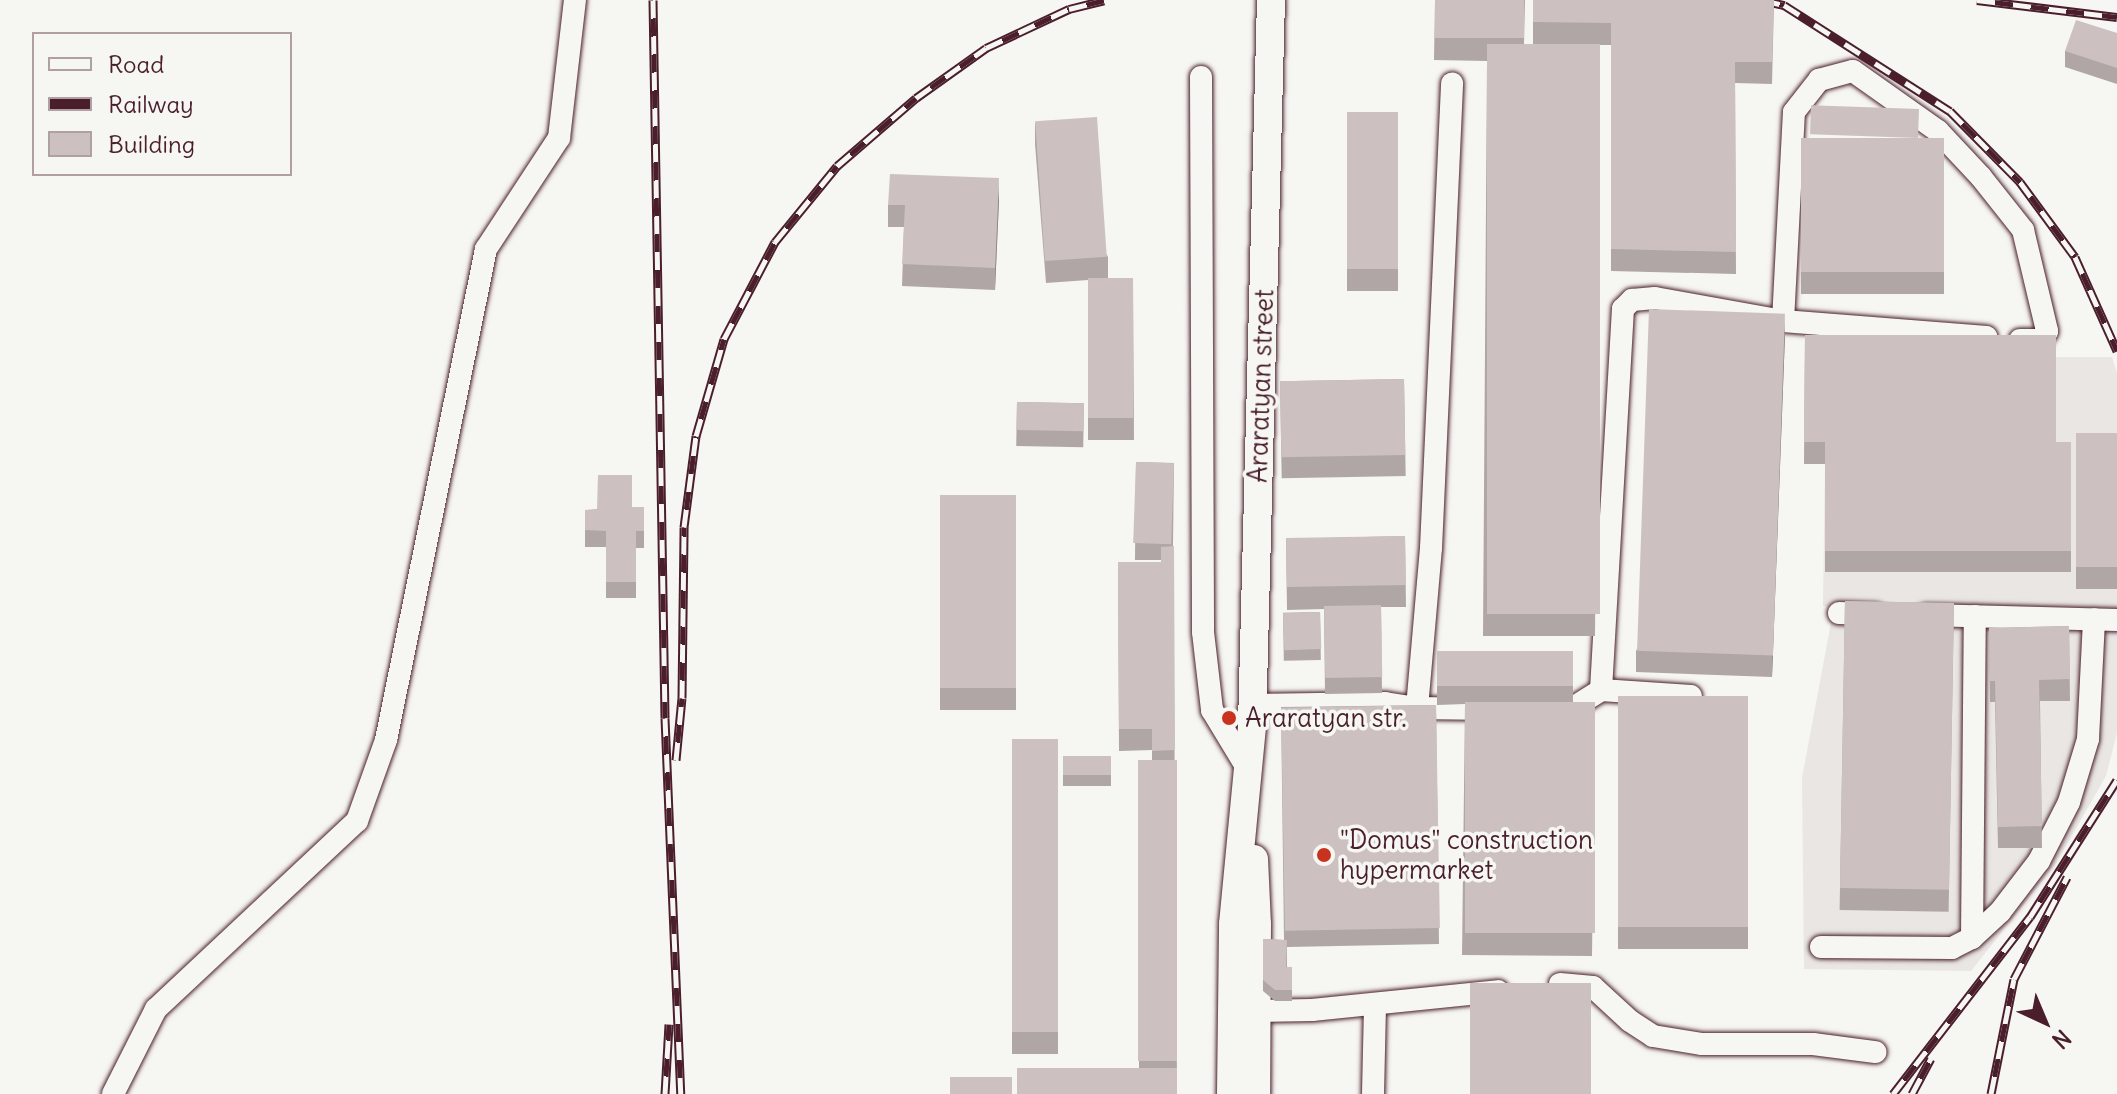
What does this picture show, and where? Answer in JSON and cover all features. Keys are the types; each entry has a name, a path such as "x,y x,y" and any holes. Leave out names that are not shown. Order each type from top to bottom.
{"main road":[{"name":"Araratyan street","path":"1231,1094 1233,924 1249,771 1254,661 1271,0"},
{"name":"Araratyan street","path":"1249,771 1257,924 1256,1094"}],"lane":[{"path":"113,1094 156,1009 357,821 386,740 486,249 559,138 575,0"},
{"path":"1601,690 1623,309 1632,300 1655,298 1783,321 2027,340 2041,340 2047,331 2023,230 1981,177 1938,131 1853,71 1819,80 1794,112 1783,321"},
{"path":"1201,77 1203,632 1212,710 1249,771"},
{"path":"1417,708 1431,548 1452,83"},
{"path":"1839,613 2117,620"},
{"path":"1972,938 1975,616"},
{"path":"1821,947 1952,948 1972,938 2000,912 2039,861 2069,802 2088,739 2094,619"},
{"path":"1252,705 1385,703 1417,708 1525,710 1571,709 1601,690 1691,696"},
{"path":"1256,1011 1375,1004 1562,984 1593,987 1630,1021 1653,1036 1702,1044 1813,1044 1875,1052"},
{"path":"1373,1094 1375,1004"}],"shaded area":[{"path":"1805,357 2112,357 2117,373 2117,733 2106,776 2055,865 1971,971 1804,969 1802,778 1834,607 1823,606 1825,464 1804,464"}],"building":[{"path":"1435,0 1524,0 1524,38 1435,38"},
{"path":"1533,0 1774,0 1772,62 1735,62 1736,252 1611,249 1611,23 1533,22"},
{"path":"2076,20 2117,33 2117,68 2065,51"},
{"path":"1487,44 1600,44 1600,614 1487,614"},
{"path":"1811,105 1919,109 1918,138 1810,134"},
{"path":"1347,112 1398,112 1398,269 1347,269"},
{"path":"1097,117 1107,257 1045,261 1035,121"},
{"path":"1801,138 1944,138 1944,272 1801,272"},
{"path":"890,174 999,178 995,268 902,264 905,205 888,205"},
{"path":"1088,278 1133,278 1133,418 1088,418"},
{"path":"1649,309 1785,314 1773,656 1637,651"},
{"path":"1805,335 2056,335 2056,442 2071,442 2071,551 1825,551 1825,442 1804,442"},
{"path":"1404,379 1405,455 1281,457 1280,381"},
{"path":"1017,402 1084,403 1084,431 1017,430"},
{"path":"2076,433 2117,433 2117,567 2076,567"},
{"path":"1136,462 1174,463 1171,544 1133,543"},
{"path":"598,475 632,475 632,507 644,507 644,531 636,531 636,582 606,582 606,531 585,530 585,510 597,510"},
{"path":"940,495 1016,495 1016,688 940,688"},
{"path":"1405,536 1406,585 1287,587 1286,538"},
{"path":"1174,546 1175,750 1152,751 1152,729 1119,729 1118,562 1161,562 1161,547"},
{"path":"1845,601 1954,603 1949,890 1840,888"},
{"path":"1381,605 1382,677 1325,678 1324,606"},
{"path":"1320,612 1321,649 1284,650 1283,613"},
{"path":"2069,626 2070,679 2039,680 2042,826 1998,827 1995,681 1990,681 1989,628"},
{"path":"1437,651 1573,651 1573,686 1437,686"},
{"path":"1618,696 1748,696 1748,927 1618,927"},
{"path":"1465,702 1595,702 1595,933 1465,933"},
{"path":"1436,705 1440,928 1285,931 1281,708"},
{"path":"1012,739 1058,739 1058,1032 1012,1032"},
{"path":"1063,756 1111,756 1111,775 1063,775"},
{"path":"1138,760 1177,760 1177,1061 1138,1061"},
{"path":"1263,939 1287,940 1286,967 1292,967 1292,990 1275,990 1263,980"},
{"path":"1470,983 1591,983 1591,1094 1470,1094"},
{"path":"1017,1068 1177,1068 1177,1094 1017,1094"},
{"path":"950,1077 1012,1077 1012,1094 950,1094"}],"railway":[{"path":"653,0 665,718 681,1094"},
{"path":"676,760 682,698 684,527 696,436 724,339 775,242 837,166 916,98 986,48 1069,9 1104,0"},
{"path":"1762,0 1784,5 1950,111 2020,182 2075,257 2117,351"},
{"path":"1977,0 2117,17"},
{"path":"1893,1094 2030,917 2117,780"},
{"path":"1991,1094 2014,979 2067,877"},
{"path":"665,1094 669,1024"},
{"path":"1912,1094 1931,1059"}],"place":[{"name":"Araratyan str.","path":"1229,718"},
{"name":"\"Domus\" construction hypermarket","path":"1324,855"}]}
